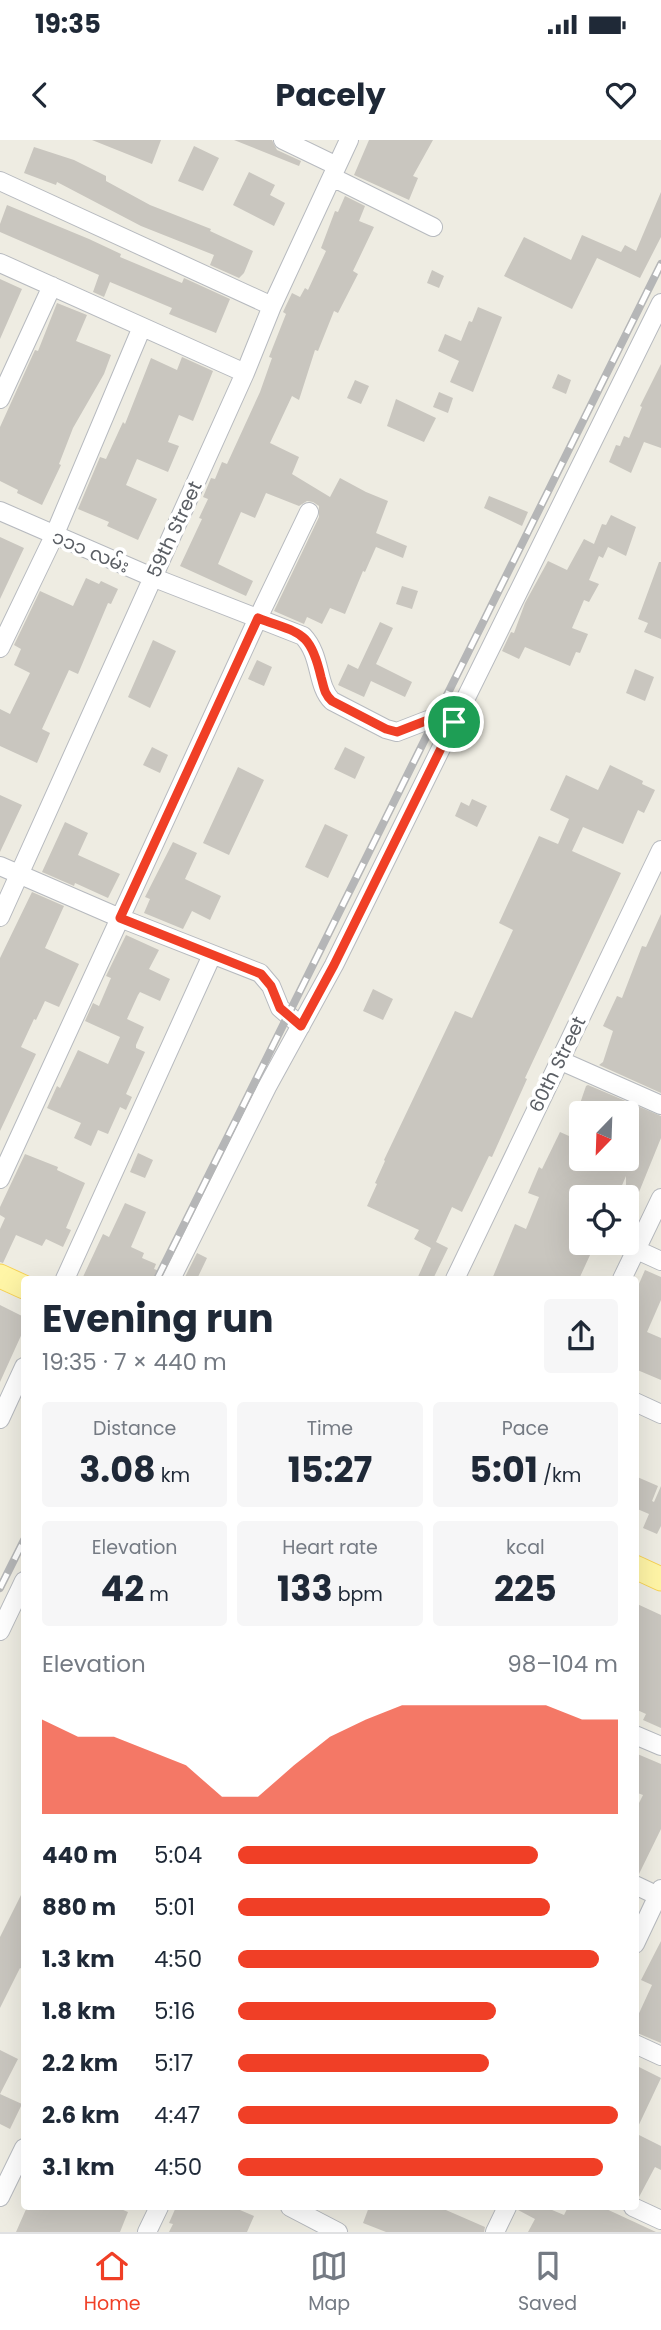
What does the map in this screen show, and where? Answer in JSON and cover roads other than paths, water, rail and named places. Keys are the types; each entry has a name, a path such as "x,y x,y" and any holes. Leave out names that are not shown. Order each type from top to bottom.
{"main road":[{"path":"0,1276 21,1286"},
{"path":"639,1569 661,1579"}],"street":[{"path":"283,140 433,227"},
{"name":"59th Street","path":"0,918 245,373 272,306 349,140"},
{"path":"0,181 272,306"},
{"path":"0,263 245,373"},
{"path":"0,399 52,286"},
{"path":"172,1276 261,1099 334,965 661,303"},
{"path":"0,648 54,536 142,327"},
{"name":"၁၁၁ လမ်း","path":"0,511 152,577 303,636 312,645 325,695 386,729 397,732 428,720 454,722"},
{"path":"0,1179 309,512"},
{"name":"60th Street","path":"456,1276 661,850"},
{"path":"0,866 212,956 246,966 261,974 271,986 280,1008 301,1026"},
{"path":"66,1276 212,956"},
{"path":"559,1060 661,1105"},
{"path":"639,1246 661,1198"},
{"path":"639,1251 661,1261"},
{"path":"624,1276 634,1255"},
{"path":"0,1419 21,1374"},
{"path":"639,1404 661,1413"},
{"path":"0,1627 21,1587"},
{"path":"639,1737 661,1746"},
{"path":"639,1886 659,1892 639,1935"},
{"path":"639,2046 661,2056"},
{"path":"0,2197 21,2154"},
{"path":"146,2232 157,2210"},
{"path":"296,2210 338,2232"},
{"path":"495,2232 506,2210"},
{"path":"639,2210 661,2222 657,2232"}],"railway":[{"path":"158,1276 661,264"},
{"path":"0,1588 21,1546"}]}
